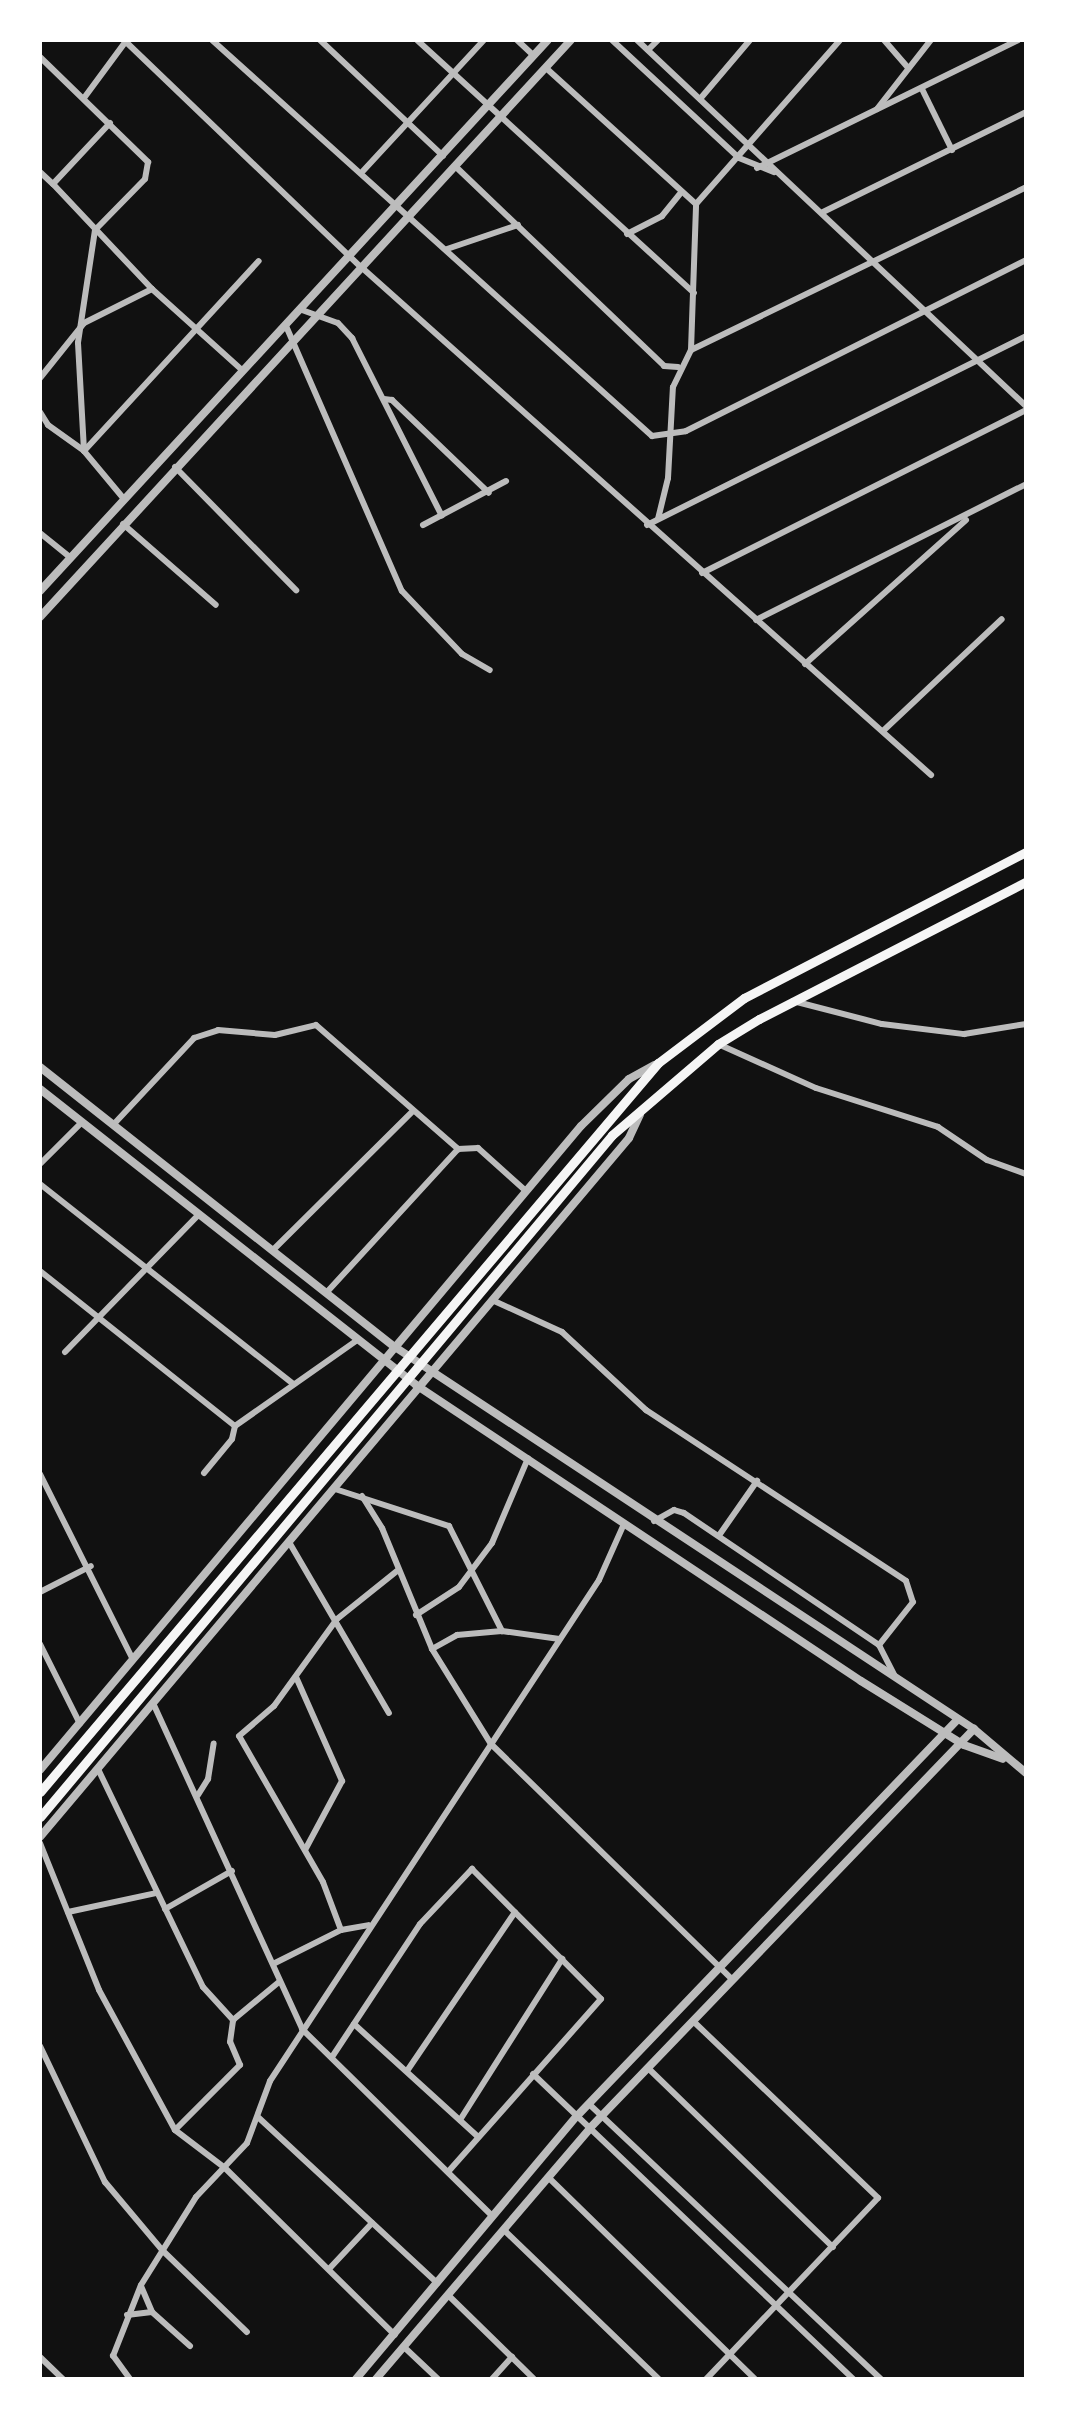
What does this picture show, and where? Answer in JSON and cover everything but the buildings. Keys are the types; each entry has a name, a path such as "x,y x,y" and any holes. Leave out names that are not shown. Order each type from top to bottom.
{"main road":[{"path":"40,1792 568,1164 658,1063 732,1005 1026,852"},
{"path":"40,1817 580,1172 640,1113 718,1044 792,1001 1026,882"}],"street":[{"path":"212,40 363,170 652,436 668,437 1026,260"},
{"path":"320,40 443,156"},
{"path":"417,40 694,293"},
{"path":"363,170 484,40"},
{"path":"517,40 534,56"},
{"path":"40,592 548,40"},
{"path":"40,617 571,40"},
{"path":"612,40 739,158 776,173"},
{"path":"637,40 776,173 876,260 1026,408 702,573"},
{"path":"648,50 658,40"},
{"path":"700,99 750,40"},
{"path":"691,350 696,204 840,40"},
{"path":"884,40 907,66"},
{"path":"876,111 907,66 931,40"},
{"path":"757,168 1018,40"},
{"path":"84,98 125,41 349,256 931,775"},
{"path":"40,57 148,162 147,171 95,230 78,343 84,450"},
{"path":"546,68 680,194 696,204"},
{"path":"922,89 952,150"},
{"path":"823,212 1026,112"},
{"path":"53,184 110,123"},
{"path":"456,166 664,366 678,367"},
{"path":"40,172 152,289 243,371"},
{"path":"658,520 678,367 691,350 1026,187"},
{"path":"626,234 662,216 680,194"},
{"path":"447,248 518,225"},
{"path":"84,450 258,261"},
{"path":"40,378 84,323 152,289"},
{"path":"302,310 352,338 442,516"},
{"path":"286,326 291,345 402,591 462,654 490,670"},
{"path":"647,524 1026,336"},
{"path":"384,399 392,400 488,493"},
{"path":"40,412 48,425 84,450 124,499"},
{"path":"175,468 296,590"},
{"path":"423,525 506,481"},
{"path":"756,620 1026,484"},
{"path":"805,664 974,512"},
{"path":"123,524 216,605"},
{"path":"40,533 70,557"},
{"path":"882,731 1002,619"},
{"path":"792,1001 882,1024 964,1034 1026,1024"},
{"path":"113,1126 194,1038 218,1030 275,1035 310,1025 324,1027 458,1149 478,1148 526,1191"},
{"path":"718,1044 816,1088 938,1127 987,1160 1026,1174"},
{"path":"40,1770 526,1191 601,1106 658,1063"},
{"path":"40,1067 395,1347 974,1729 1026,1773"},
{"path":"40,1090 416,1385 528,1457 623,1526 948,1736 964,1746 1008,1761"},
{"path":"273,1250 413,1111"},
{"path":"396,2336 226,2168 174,2130 99,1990 40,1840 335,1489 416,1385 628,1138 640,1113"},
{"path":"40,1164 82,1122"},
{"path":"326,1292 458,1149"},
{"path":"40,1184 293,1384"},
{"path":"65,1352 198,1216"},
{"path":"40,1272 234,1426"},
{"path":"490,1300 562,1332 646,1410 906,1581 913,1602 880,1645"},
{"path":"432,1302 442,1324 460,1333"},
{"path":"204,1472 232,1439 234,1426 356,1341"},
{"path":"358,1391 378,1393 394,1413"},
{"path":"416,1615 459,1588 504,1521 528,1457"},
{"path":"40,1474 91,1566 133,1660"},
{"path":"720,1534 758,1481"},
{"path":"335,1489 450,1526 502,1631"},
{"path":"362,1496 382,1528 432,1650 491,1744 733,1980"},
{"path":"654,1520 674,1510 720,1534 880,1645 896,1677"},
{"path":"130,2379 113,2356 141,2285 196,2197 226,2168 259,2118 270,2082 302,2029 608,1564 623,1526"},
{"path":"288,1542 337,1619 389,1713"},
{"path":"40,1592 91,1566"},
{"path":"342,1930 305,1850 239,1736 296,1676 337,1619 397,1571"},
{"path":"432,1650 457,1635 502,1631 559,1639"},
{"path":"40,1644 80,1724"},
{"path":"296,1676 342,1780 305,1850"},
{"path":"154,1703 302,2029 491,2215"},
{"path":"356,2379 577,2116 948,1736 958,1719"},
{"path":"376,2379 590,2128 964,1746 974,1729"},
{"path":"198,1795 208,1779 214,1743"},
{"path":"98,1769 202,1987 233,2020"},
{"path":"332,2057 420,1924 472,1869 601,2000 449,2170"},
{"path":"165,1909 232,1871"},
{"path":"68,1912 157,1894"},
{"path":"408,2071 515,1912"},
{"path":"275,1963 342,1930 370,1925"},
{"path":"460,2120 562,1960"},
{"path":"174,2130 240,2065 230,2042 233,2020 280,1982"},
{"path":"693,2021 878,2198 790,2295 706,2379"},
{"path":"354,2024 478,2138"},
{"path":"40,2046 105,2182 162,2250 247,2332"},
{"path":"648,2068 833,2247"},
{"path":"533,2074 853,2379"},
{"path":"589,2104 881,2379"},
{"path":"259,2118 437,2283"},
{"path":"548,2178 755,2379"},
{"path":"329,2268 372,2223"},
{"path":"504,2230 659,2379"},
{"path":"141,2285 152,2312 190,2346"},
{"path":"448,2296 534,2379"},
{"path":"126,2315 152,2312"},
{"path":"404,2347 438,2379"},
{"path":"40,2357 63,2379"},
{"path":"492,2379 512,2357"}]}
